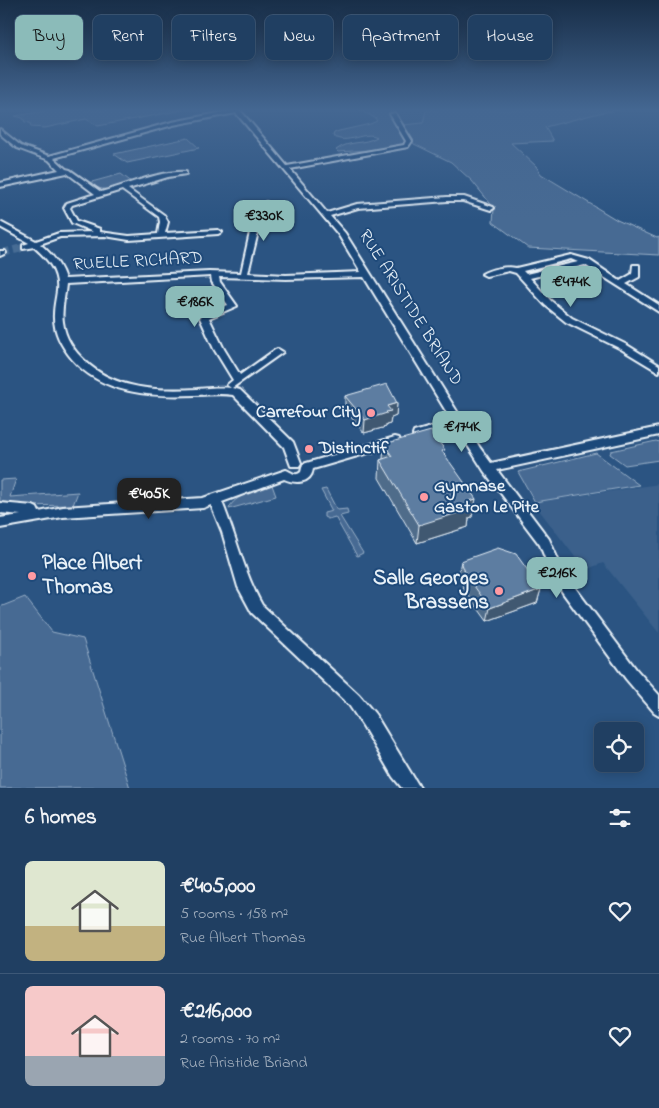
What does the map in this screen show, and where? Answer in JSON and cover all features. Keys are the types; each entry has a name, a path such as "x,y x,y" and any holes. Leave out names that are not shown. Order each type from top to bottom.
{"street":[{"path":"19,147 48,158 64,171"},
{"path":"48,158 89,147"},
{"name":"RUE ARISTIDE BRIAND","path":"268,147 341,233 458,424 488,468 545,543 557,572 568,590 624,666 659,707"},
{"path":"286,168 402,147"},
{"path":"0,185 68,171 99,194"},
{"path":"184,173 167,175 73,201 68,206 72,220 80,226 124,238 218,232"},
{"path":"122,187 162,216 164,222 162,236"},
{"path":"327,215 357,206 447,198 464,199 491,208"},
{"path":"244,275 255,228 266,204"},
{"path":"0,224 17,232 30,246 53,261 61,282 58,319 61,335 74,354 96,374 118,385 143,391 177,393 224,390 239,394 285,441 292,450 295,463"},
{"path":"30,246 80,226"},
{"path":"59,235 105,234"},
{"path":"486,274 510,269 516,270 571,257 586,262 659,309"},
{"path":"524,277 586,262"},
{"path":"620,284 636,275 636,267"},
{"path":"516,270 552,307 568,320 624,347 659,369"},
{"path":"214,274 216,282 233,306 207,315 204,318 219,349 238,380"},
{"name":"RUELLE RICHARD","path":"61,282 214,274 286,278 367,274"},
{"path":"224,390 278,352"},
{"path":"307,467 458,424"},
{"path":"488,468 659,431"},
{"path":"286,474 286,467 295,463 302,463 307,467"},
{"path":"286,474 293,479 300,478 307,473 307,467"},
{"path":"0,523 52,513 198,503 215,500 286,474"},
{"path":"215,500 228,532 243,582 256,609 354,700 369,720 399,771 412,788"},
{"path":"0,508 52,513"}],"shaded area":[{"path":"147,147 199,148 127,163 114,154"},
{"path":"341,147 402,147 338,152 336,150"},
{"path":"420,147 515,147 536,166 541,174 617,220 657,238 659,237 659,255 528,248 493,222 494,208 472,181 451,162"},
{"path":"121,174 133,183 105,189 88,183"},
{"path":"656,441 659,442 659,460 625,465 610,454 611,451"},
{"path":"596,453 639,485 535,502 518,472"},
{"path":"16,479 10,497 78,492 73,505 24,506 0,503 0,480"},
{"path":"659,484 659,633 603,563 585,570 536,506 537,502"},
{"path":"272,485 276,496 229,509 231,504 241,497"},
{"path":"326,489 337,510 347,509 348,514 340,516 363,553 357,556 335,517 328,519 324,517 324,513 332,511 321,490"},
{"path":"25,597 52,632 83,639 130,788 0,788 0,607"}],"building":[{"path":"387,384 397,403 387,406 391,411 365,420 345,396"},
{"name":"Gymnase Gaston Le Pite","path":"431,431 445,450 442,451 476,499 466,502 471,509 419,525 380,460 392,456 384,444"},
{"name":"Salle Georges Brassens","path":"498,548 516,554 541,589 490,608 466,575 461,561"}],"tunnel":[{"path":"2,253 26,247"}],"place":[{"name":"Carrefour City","path":"371,413"},
{"name":"Distinctif","path":"309,449"},
{"name":"Gymnase Gaston Le Pite","path":"424,497"},
{"name":"Place Albert Thomas","path":"32,576"},
{"name":"Salle Georges Brassens","path":"499,591"}]}
